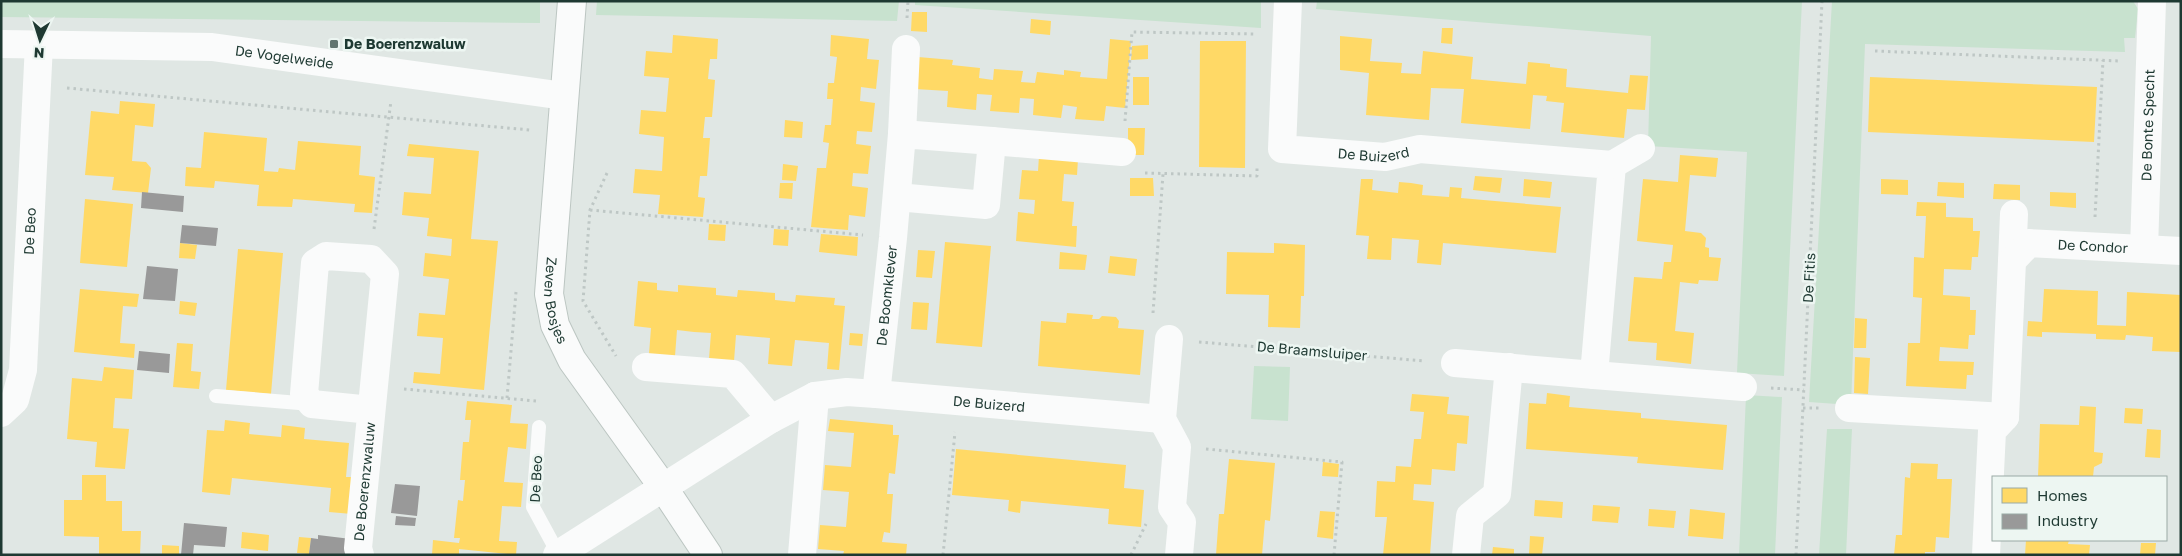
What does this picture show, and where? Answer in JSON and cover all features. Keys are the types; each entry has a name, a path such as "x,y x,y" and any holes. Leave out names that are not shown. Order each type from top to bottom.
{"street":[{"name":"Zeven Bosjes","path":"572,1 549,294 555,325 572,360 663,487 708,555"},
{"path":"1282,150 1288,1"},
{"name":"De Bonte Specht","path":"2144,249 2152,1"},
{"name":"De Vogelweide","path":"1,44 212,47 564,96"},
{"name":"De Beo","path":"1,413 15,400 23,370 39,44"},
{"name":"De Boomklever","path":"876,394 893,238 902,134 906,49"},
{"path":"902,134 1122,152"},
{"path":"896,197 986,205 992,141"},
{"path":"1594,375 1612,165 1641,148"},
{"name":"De Buizerd","path":"1282,150 1385,157 1420,149 1612,165"},
{"path":"1986,555 1992,430 2005,417 2014,214"},
{"name":"De Condor","path":"2012,261 2029,244 2181,251"},
{"path":"312,404 304,394 315,263 326,256 370,260"},
{"name":"De Boerenzwaluw","path":"360,555 358,548 385,274 370,260"},
{"path":"1169,340 1162,419 1177,447 1172,507 1182,522 1179,555"},
{"path":"1455,363 1743,387"},
{"path":"646,367 733,374 771,419"},
{"path":"1466,555 1470,516 1497,494 1509,367"},
{"name":"De Buizerd","path":"663,487 771,419 815,396 847,392 1162,419"},
{"path":"802,555 815,396"},
{"name":"De Boerenzwaluw","path":"312,404 372,398"},
{"path":"1849,408 2005,417"},
{"name":"De Beo","path":"558,555 663,487"}],"lane":[{"path":"216,396 312,404"},
{"name":"De Beo","path":"539,427 533,507 558,555"}],"path":[{"name":"De Fitis","path":"1796,555 1822,1"},
{"path":"1282,150 1259,146 1257,176 1139,172 1128,164 1122,152 1132,32 1287,34"},
{"path":"1875,51 2151,63"},
{"path":"2094,247 2103,60"},
{"path":"370,260 394,73"},
{"path":"37,86 530,130"},
{"path":"607,173 590,210 583,301 621,364 646,367"},
{"path":"1163,174 1152,320 1169,340"},
{"path":"590,210 893,238"},
{"name":"De Braamsluiper","path":"1169,340 1455,363"},
{"path":"372,398 536,401 539,427"},
{"path":"943,555 958,401"},
{"path":"1177,447 1342,462 1334,555"}],"green space":[{"path":"1,1 540,1 540,23 1,17"},
{"path":"597,1 899,1 897,21 596,15"},
{"path":"915,1 1261,1 1261,28 915,5"},
{"path":"1317,1 1802,1 1784,376 1737,373 1747,152 1648,146 1651,36 1316,9"},
{"path":"1832,1 2133,1 2138,9 2135,38 2124,38 2125,52 1865,44 1851,405 1809,402"},
{"path":"1254,366 1290,367 1288,421 1251,419"},
{"path":"1746,395 1782,397 1775,555 1739,555"},
{"path":"1827,429 1852,429 1846,555 1819,555"}],"building: Homes":[{"path":"912,12 927,12 927,32 911,31"},
{"path":"1031,19 1051,21 1050,35 1030,33"},
{"path":"1442,28 1453,28 1452,44 1441,43"},
{"path":"673,35 718,39 717,59 710,59 708,79 715,80 712,117 705,117 703,138 710,138 707,176 700,176 698,197 705,198 703,217 658,214 660,195 633,193 635,169 662,171 664,137 639,134 641,110 666,112 669,78 644,76 646,51 672,53"},
{"path":"831,35 869,39 867,59 879,60 876,89 861,87 860,101 875,103 872,132 857,131 856,144 871,146 868,174 853,173 852,186 868,188 865,217 849,215 848,230 811,227 817,168 826,168 829,143 823,142 825,125 831,125 833,99 827,99 828,83 834,83 837,57 830,56"},
{"path":"1340,36 1372,39 1370,61 1402,63 1401,73 1421,74 1423,51 1473,57 1471,79 1526,84 1528,62 1550,64 1550,67 1567,69 1566,87 1628,93 1630,75 1648,76 1645,110 1627,109 1624,138 1561,132 1564,103 1546,101 1547,96 1533,95 1530,129 1461,123 1464,89 1431,88 1429,120 1366,115 1369,73 1340,70"},
{"path":"1110,39 1131,41 1125,108 1106,106 1104,121 1075,119 1077,107 1063,105 1061,118 1033,115 1034,99 1020,98 1019,113 990,111 992,95 977,94 976,110 947,107 948,91 915,89 918,57 953,60 952,65 980,68 979,78 993,80 994,69 1023,71 1021,82 1035,83 1037,72 1064,75 1064,70 1081,72 1080,77 1107,79"},
{"path":"1200,41 1246,41 1245,168 1199,167"},
{"path":"1148,45 1148,59 1131,60 1132,46"},
{"path":"1133,77 1149,77 1149,105 1133,105"},
{"path":"1870,77 2097,87 2094,142 1868,132"},
{"path":"120,101 155,104 153,127 135,125 132,161 146,162 151,168 148,193 112,190 114,177 85,175 91,111 119,114"},
{"path":"785,120 803,122 802,138 784,137"},
{"path":"1128,128 1145,128 1144,155 1128,155"},
{"path":"204,132 267,138 264,171 278,172 279,168 295,170 298,141 361,146 359,175 375,177 372,213 354,212 355,204 293,199 292,207 257,206 259,185 215,181 214,188 185,186 186,167 201,168"},
{"path":"409,144 479,151 471,239 498,241 484,390 413,383 414,372 440,374 443,338 417,336 419,313 445,315 449,279 423,276 425,253 451,256 452,239 427,236 429,218 402,215 404,192 431,194 434,158 407,156"},
{"path":"1680,155 1718,158 1716,177 1690,175 1685,231 1701,233 1706,238 1705,247 1709,248 1709,257 1721,258 1718,281 1699,280 1698,284 1680,282 1675,331 1694,333 1691,364 1656,360 1657,343 1628,341 1634,277 1662,279 1664,262 1671,262 1673,245 1637,241 1643,179 1678,182"},
{"path":"1039,156 1078,159 1077,175 1064,174 1062,201 1074,202 1072,226 1077,226 1076,247 1016,241 1018,212 1034,214 1035,200 1019,199 1022,170 1038,171"},
{"path":"783,164 798,166 796,181 782,180"},
{"path":"1475,176 1502,178 1500,193 1473,190"},
{"path":"1130,178 1153,178 1154,196 1130,196"},
{"path":"1361,179 1373,179 1372,190 1398,193 1399,182 1411,183 1423,185 1422,195 1449,197 1450,187 1462,188 1461,198 1561,207 1556,253 1443,243 1441,265 1417,263 1419,240 1392,238 1391,260 1367,259 1369,236 1356,235"},
{"path":"1524,179 1552,182 1550,198 1523,196"},
{"path":"1881,179 1908,180 1908,195 1881,194"},
{"path":"1938,182 1964,183 1964,198 1937,196"},
{"path":"780,183 793,183 792,199 779,198"},
{"path":"1994,184 2020,185 2020,200 1993,199"},
{"path":"2050,192 2076,193 2076,208 2050,206"},
{"path":"85,199 133,204 127,267 80,263"},
{"path":"1917,202 1946,203 1946,217 1973,218 1973,231 1980,231 1978,257 1972,257 1971,270 1944,269 1943,295 1970,297 1970,310 1976,310 1975,335 1969,335 1968,349 1940,347 1939,361 1974,362 1973,375 1967,375 1966,389 1906,386 1908,343 1920,343 1922,298 1913,297 1914,257 1924,258 1926,216 1916,216"},
{"path":"709,224 726,225 725,241 708,240"},
{"path":"774,229 789,230 788,246 773,245"},
{"path":"821,234 858,237 857,256 819,252"},
{"path":"945,242 991,246 982,347 936,343"},
{"path":"180,243 197,245 195,259 179,258"},
{"path":"1274,243 1305,245 1304,296 1301,296 1300,328 1268,327 1269,295 1226,294 1227,252 1274,253"},
{"path":"238,249 283,253 271,394 226,390"},
{"path":"918,250 935,251 932,278 916,277"},
{"path":"1060,252 1087,255 1085,270 1059,269"},
{"path":"1110,256 1137,259 1135,276 1108,273"},
{"path":"638,281 657,283 657,290 678,292 678,285 716,288 716,295 737,297 738,290 775,293 775,300 795,302 796,295 835,298 834,305 845,306 839,370 827,369 829,343 795,340 792,366 779,365 768,364 770,338 736,335 734,361 709,359 711,333 677,330 675,356 649,354 651,328 634,326"},
{"path":"80,289 139,294 137,307 123,306 120,343 135,344 134,358 74,352"},
{"path":"2044,289 2098,291 2097,325 2126,326 2127,292 2181,295 2181,352 2152,351 2153,337 2126,335 2125,340 2096,339 2096,334 2042,332 2042,337 2027,336 2028,321 2042,322"},
{"path":"180,301 197,303 195,316 179,314"},
{"path":"913,302 929,303 927,330 911,329"},
{"path":"1067,313 1093,315 1092,319 1099,319 1102,316 1116,317 1119,321 1118,328 1144,330 1140,375 1038,366 1041,321 1066,323"},
{"path":"1855,318 1867,319 1866,348 1854,348"},
{"path":"850,333 863,334 862,346 849,345"},
{"path":"177,343 193,344 191,371 201,372 199,389 173,387"},
{"path":"1855,357 1870,358 1868,394 1854,393"},
{"path":"104,367 134,370 132,399 115,398 113,428 129,429 125,469 95,467 97,442 67,439 72,378 102,381"},
{"path":"1547,393 1570,396 1569,407 1641,413 1641,418 1727,425 1723,470 1637,463 1638,457 1526,449 1529,403 1546,404"},
{"path":"1412,394 1449,397 1447,414 1469,416 1467,444 1457,443 1455,471 1432,469 1431,485 1414,484 1413,500 1434,502 1430,555 1383,555 1387,517 1375,517 1377,481 1395,482 1396,466 1411,467 1414,439 1421,439 1424,412 1410,411"},
{"path":"467,401 512,405 510,423 528,424 526,449 508,447 504,482 523,483 521,507 502,506 499,541 517,542 516,555 459,549 459,555 432,555 433,540 459,543 460,538 454,538 458,500 463,501 465,480 460,480 463,442 469,442 471,420 465,420"},
{"path":"2080,406 2096,407 2094,452 2103,453 2102,463 2094,467 2093,476 2038,476 2040,424 2079,425"},
{"path":"2125,408 2143,409 2142,424 2124,423"},
{"path":"830,419 893,425 893,435 899,435 895,474 889,473 887,494 893,494 890,533 884,532 882,542 907,544 906,555 843,555 844,551 818,549 820,525 846,527 849,492 823,490 825,465 851,467 854,433 828,431"},
{"path":"225,420 250,423 249,434 281,437 282,425 305,428 304,439 349,443 346,477 356,477 352,514 329,512 331,488 232,478 230,495 202,492 207,430 224,431"},
{"path":"2147,429 2161,430 2160,458 2145,457"},
{"path":"956,449 1126,465 1124,488 1144,490 1141,527 1108,524 1109,509 1021,501 1020,513 1008,511 1009,500 952,495"},
{"path":"1229,459 1275,463 1270,521 1265,520 1262,555 1216,555 1219,514 1224,514"},
{"path":"1323,462 1339,464 1338,477 1322,476"},
{"path":"1911,463 1938,464 1937,479 1952,479 1949,538 1936,537 1935,552 1925,552 1925,555 1894,555 1896,535 1902,535 1905,477 1910,478"},
{"path":"82,475 106,475 106,501 122,501 122,531 141,531 140,555 99,555 99,537 64,536 64,500 82,500"},
{"path":"1535,500 1563,502 1562,518 1534,516"},
{"path":"1593,505 1620,507 1618,523 1592,521"},
{"path":"1649,509 1676,511 1674,528 1648,526"},
{"path":"1690,509 1725,513 1723,539 1688,536"},
{"path":"1320,511 1335,512 1333,539 1317,537"},
{"path":"242,532 269,535 268,551 241,548"},
{"path":"1530,536 1544,537 1542,555 1529,555"},
{"path":"299,537 311,538 309,554 297,553"},
{"path":"2026,541 2069,541 2068,544 2090,545 2089,555 2025,555"},
{"path":"2141,543 2156,543 2155,555 2140,555"},
{"path":"162,545 179,546 179,555 162,555"},
{"path":"1493,547 1514,549 1514,555 1492,555"}],"building: Industry":[{"path":"142,192 184,196 183,212 141,208"},
{"path":"182,225 218,228 216,246 180,243"},
{"path":"147,266 178,269 175,301 143,299"},
{"path":"139,351 170,354 169,373 137,370"},
{"path":"395,484 420,486 417,516 391,513"},
{"path":"396,516 416,518 415,526 395,525"},
{"path":"184,523 227,527 225,547 194,545 193,555 181,555"},
{"path":"318,535 351,539 349,555 309,554 311,538 318,539"}],"place":[{"name":"De Boerenzwaluw","path":"334,44"}]}
